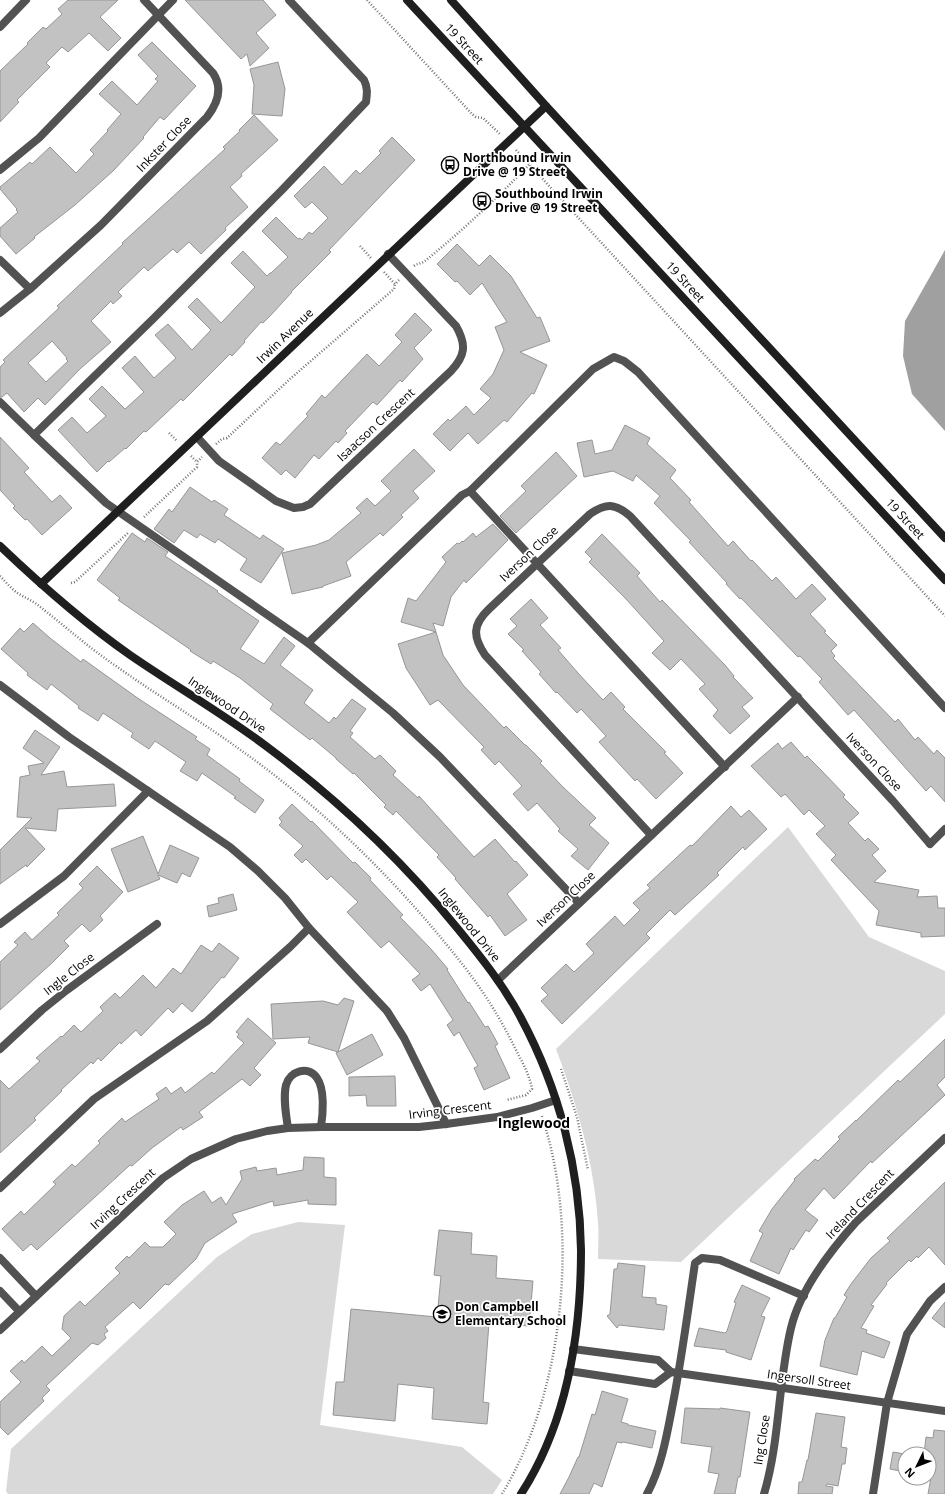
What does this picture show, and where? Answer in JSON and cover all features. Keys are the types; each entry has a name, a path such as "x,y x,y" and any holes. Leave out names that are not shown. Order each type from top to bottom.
{"street":[{"path":"0,27 26,0"},
{"name":"Inkster Close","path":"0,313 30,289 126,201 207,117 216,103 219,95 219,86 216,78 208,67 144,0"},
{"path":"0,170 39,138 172,0"},
{"path":"34,435 276,197 366,102 367,86 364,80 290,0"},
{"name":"19 Street","path":"407,0 945,580"},
{"name":"19 Street","path":"451,0 546,106 945,538"},
{"name":"Irwin Avenue","path":"41,584 546,106"},
{"name":"Isaacson Crescent","path":"197,437 219,461 276,501 294,508 303,507 310,504 451,372 462,358 463,342 456,326 388,254"},
{"path":"0,260 30,289"},
{"path":"308,643 462,495 470,491 593,368 614,357 624,360 644,378 945,708"},
{"path":"0,402 106,503 308,643 393,713 435,752 579,903"},
{"path":"470,491 725,767"},
{"name":"Iverson Close","path":"651,835 485,655 476,639 476,631 481,616 536,563 590,514 601,507 617,507 630,516 798,697 930,844 945,829"},
{"name":"Inglewood Drive","path":"0,546 41,584 97,631 127,653 230,720 308,779 350,815 402,865 438,904 498,980 520,1016 535,1047 556,1100 569,1147 578,1202 581,1284 573,1349 564,1395 551,1435 528,1483 521,1494"},
{"path":"0,686 69,737 230,847 258,870 285,898 309,928 387,1011 404,1038 446,1124"},
{"name":"Iverson Close","path":"498,980 798,697"},
{"path":"0,924 64,876 148,791"},
{"name":"Ingle Close","path":"0,1049 42,1010 67,990 157,924"},
{"path":"0,1188 94,1099 207,1021 309,928"},
{"path":"288,1128 285,1097 286,1085 290,1076 299,1070 309,1071 317,1078 322,1090 323,1116 321,1127"},
{"name":"Irving Crescent","path":"0,1330 163,1178 191,1158 236,1139 288,1128 397,1128 446,1124 497,1117 556,1100"},
{"name":"Ireland Crescent","path":"782,1389 792,1327 804,1296 818,1272 843,1237 856,1222 945,1138"},
{"path":"0,1258 36,1296"},
{"path":"647,1494 655,1478 666,1438 675,1373 695,1263 702,1258 720,1260 804,1296"},
{"path":"873,1494 887,1403 907,1334 930,1301 945,1287"},
{"path":"0,1291 19,1311"},
{"path":"573,1349 658,1360 675,1373"},
{"path":"569,1371 655,1384 675,1373"},
{"name":"Ingersoll Street","path":"675,1373 945,1411"},
{"name":"Ing Close","path":"764,1494 771,1466 782,1389"}],"path":[{"path":"367,0 472,114 476,117 483,118"},
{"path":"418,263 423,263 445,244 530,164 945,616"},
{"path":"360,246 365,251"},
{"path":"222,439 227,438 290,378 394,289 395,284"},
{"path":"169,433 174,439"},
{"path":"0,576 18,594 39,606 114,665 162,698 211,728 262,765 329,820 401,890 430,923 479,985 497,1013 515,1048 527,1072 532,1089 526,1095 507,1100"},
{"path":"561,1069 577,1117 588,1170"},
{"path":"502,1494 520,1462 530,1439 537,1420 550,1370 556,1336 562,1251 559,1193 555,1166 546,1126 537,1123 512,1127"}],"shaded area":[{"path":"945,250 945,431 912,394 903,356 905,321"},
{"path":"788,827 869,937 945,971 945,1014 681,1262 598,1259 598,1222 593,1178 571,1091 556,1049"},
{"path":"298,1222 345,1225 320,1425 462,1447 502,1480 493,1494 8,1494 6,1491 11,1449 217,1257 252,1234"}],"building":[{"path":"68,0 118,0 100,17 121,38 108,51 89,33 68,52 62,47 46,63 50,67 17,100 19,102 0,122 0,71 43,27 46,29 62,14 58,9"},
{"path":"185,0 263,0 276,15 256,33 269,48 250,66 247,54 241,59"},
{"path":"152,42 196,86 164,120 160,117 143,137 144,138 113,171 75,205 34,237 35,238 16,254 0,236 0,228 18,212 0,187 30,162 32,164 50,147 76,173 94,154 90,150 108,131 107,130 121,114 99,94 112,81 137,105 158,81 155,79 158,76 138,55"},
{"path":"278,62 285,89 282,116 252,114 254,85 250,69"},
{"path":"254,115 278,140 241,174 242,176 230,187 248,207 225,228 226,230 201,254 189,242 177,253 173,249 148,271 144,267 118,292 122,296 113,304 111,301 91,321 111,342 81,368 45,405 38,398 24,412 7,393 0,397 0,367 5,362 3,360 59,308 57,306 123,244 122,243 225,149 223,147 240,131 239,130","holes":["52,341 67,358 66,359 68,361 46,382 28,363"]},
{"path":"392,137 415,160 329,250 331,252 291,292 263,323 261,322 232,356 230,354 183,401 181,399 146,432 144,431 126,449 125,448 109,462 108,461 97,472 58,430 72,417 87,433 106,416 89,399 102,386 125,409 144,392 122,368 135,356 154,378 176,358 155,335 168,324 192,350 211,330 188,307 197,298 221,323 255,287 231,263 243,251 267,276 271,273 288,257 262,231 276,217 298,239 300,238 302,240 309,232 312,234 328,218 312,202 305,208 294,196 324,166 342,185 356,170 360,174 381,153 379,151"},
{"path":"457,244 479,266 490,255 511,276 537,318 540,317 550,341 520,352 547,365 534,394 532,393 507,422 504,420 478,444 468,433 450,451 433,434 448,419 450,421 466,406 474,415 491,398 480,389 493,374 504,350 495,327 507,322 482,283 470,295 457,281 455,282 437,264"},
{"path":"415,313 432,330 414,348 423,359 402,382 400,380 377,405 373,402 345,431 347,433 338,443 336,441 319,459 314,455 295,478 286,470 281,475 262,458 276,442 280,445 308,416 306,414 322,395 325,398 367,354 379,366 402,342 395,335"},
{"path":"625,425 650,438 647,444 676,470 670,478 691,500 689,502 728,546 733,541 772,581 776,577 796,599 812,584 826,599 810,614 826,631 824,632 837,645 831,651 835,656 833,658 895,722 898,719 915,740 918,737 934,754 937,750 945,758 945,802 931,786 926,791 854,710 848,715 819,682 822,679 800,656 798,657 741,598 740,599 689,542 691,541 654,503 660,496 636,475 633,481 613,471 584,477 577,443 592,440 595,454 612,450"},
{"path":"0,437 29,468 24,472 52,502 60,495 72,508 42,535 27,519 25,520 13,508 15,506 0,490"},
{"path":"414,449 435,471 413,491 419,498 401,515 403,517 383,536 380,533 346,562 351,576 323,587 292,594 282,553 316,545 329,540 361,513 356,508 367,498 375,506 391,491 381,481"},
{"path":"556,452 577,476 516,533 500,516 526,491 521,486"},
{"path":"190,487 212,502 214,500 228,509 224,515 260,539 263,535 284,549 261,583 240,570 247,559 218,539 215,543 200,534 197,538 184,530 174,543 154,529 169,509 172,512"},
{"path":"493,524 508,540 466,583 464,580 451,597 443,626 433,623 436,632 401,622 408,598 416,601 446,562 442,557 457,543 459,544 462,541 463,542 473,533 476,537"},
{"path":"132,533 145,542 147,538 168,552 165,556 218,591 217,592 259,621 240,649 264,664 284,637 295,646 280,665 313,690 304,703 329,723 334,717 336,719 352,699 366,709 350,731 353,733 350,737 375,759 380,755 396,771 393,775 418,798 419,796 474,857 495,839 528,875 507,894 527,920 505,936 490,915 488,917 437,857 439,855 396,811 393,815 384,807 386,805 354,773 353,774 312,738 310,740 270,709 273,704 240,678 213,661 211,664 190,651 191,650 118,600 120,598 97,580"},
{"path":"602,534 640,573 637,576 660,602 662,600 725,665 734,676 733,677 753,698 742,707 750,716 730,734 713,716 718,710 699,689 705,684 681,659 670,670 652,653 664,641 626,599 589,562 592,559 585,552"},
{"path":"531,599 548,618 540,625 561,648 558,650 578,673 603,700 611,692 625,707 623,709 666,752 664,753 683,773 656,799 637,779 635,781 599,742 606,736 581,709 577,713 557,692 556,693 539,674 541,672 522,651 524,650 508,634 517,626 510,619"},
{"path":"33,623 81,662 83,659 139,699 197,737 195,739 210,749 207,755 240,779 239,781 264,800 255,813 234,798 236,797 202,773 197,781 180,771 186,762 155,741 149,749 131,737 133,733 103,713 98,721 78,708 79,706 51,684 47,690 27,675 28,673 1,649 20,628 24,632"},
{"path":"436,632 443,655 463,685 504,728 506,726 542,761 540,763 596,818 589,825 609,843 588,870 571,856 578,849 558,831 560,829 537,803 528,811 513,794 522,786 499,761 495,765 481,750 484,747 438,700 430,705 406,668 398,644"},
{"path":"35,730 60,747 41,775 64,771 67,787 114,784 116,806 58,809 56,831 25,828 45,849 27,867 26,865 0,884 0,850 32,818 17,817 20,777 30,775 28,766 44,763 23,748"},
{"path":"791,742 805,758 807,756 845,795 843,797 859,813 848,823 865,841 868,838 879,849 872,855 886,871 874,882 919,890 917,897 937,896 938,908 945,908 945,936 921,937 921,933 876,925 879,911 831,860 836,855 816,834 825,826 809,810 804,815 785,794 781,797 751,766 778,743 782,749"},
{"path":"292,804 311,822 312,821 353,863 355,862 371,878 370,880 403,915 400,917 448,969 447,970 468,1003 469,1002 485,1027 488,1026 498,1044 495,1046 510,1078 484,1090 474,1068 478,1066 459,1032 454,1036 447,1025 453,1020 430,984 421,991 412,980 420,974 389,941 381,948 347,912 358,902 331,876 327,880 306,859 302,863 294,855 303,846 279,825 282,822 279,818"},
{"path":"731,806 741,817 749,810 767,829 745,850 743,847 717,873 719,875 675,915 670,910 646,934 650,938 562,1024 541,1001 548,995 541,988 566,964 574,972 594,953 586,944 615,916 624,926 640,910 633,903 650,888 647,885 690,845 692,846"},
{"path":"143,836 158,874 170,845 199,858 190,877 182,873 177,883 158,875 160,879 128,892 111,849"},
{"path":"97,866 123,892 100,916 103,920 90,932 82,924 64,941 69,946 0,1010 0,962 18,945 14,942 25,932 32,940 59,915 57,913 83,888 79,884"},
{"path":"233,894 237,910 209,917 207,906 219,903 218,898"},
{"path":"219,943 239,958 224,978 222,977 192,1012 182,1003 173,1013 168,1008 141,1036 136,1030 121,1044 120,1042 101,1061 98,1058 93,1064 91,1062 34,1118 36,1120 0,1153 0,1080 9,1089 40,1061 36,1058 61,1036 62,1037 74,1025 81,1032 103,1011 100,1007 115,993 120,998 143,975 156,988 173,968 181,974 201,945 212,952"},
{"path":"344,998 354,1001 338,1052 308,1043 310,1037 273,1039 271,1004 323,1001 338,1005"},
{"path":"248,1018 276,1043 254,1068 261,1075 250,1086 242,1079 199,1112 203,1117 183,1130 181,1127 152,1148 132,1166 130,1165 37,1250 31,1244 23,1251 2,1229 21,1211 24,1215 56,1184 53,1182 72,1164 75,1167 100,1143 98,1141 122,1118 125,1122 159,1099 156,1094 166,1087 171,1094 181,1087 185,1093 212,1072 214,1074 244,1043 237,1037 239,1034 236,1032"},
{"path":"372,1034 383,1055 347,1075 336,1053"},
{"path":"945,1039 945,1077 937,1085 945,1095 872,1163 871,1161 834,1199 824,1188 805,1210 818,1220 809,1232 806,1230 793,1250 791,1248 779,1274 750,1261 763,1233 759,1231 772,1209 795,1180 794,1179 815,1159 818,1161 840,1139 838,1137 898,1080 900,1082"},
{"path":"395,1076 396,1106 367,1106 366,1095 349,1096 349,1077"},
{"path":"304,1157 324,1158 324,1177 336,1178 336,1205 308,1204 308,1200 274,1206 273,1201 232,1214 237,1222 205,1243 196,1259 169,1285 165,1284 140,1309 133,1302 105,1327 108,1331 104,1334 106,1338 98,1345 92,1343 46,1386 50,1390 42,1398 44,1401 8,1435 0,1427 0,1402 21,1382 10,1371 22,1360 24,1363 42,1346 52,1356 71,1338 62,1329 64,1316 80,1301 85,1306 120,1273 115,1268 127,1256 129,1258 145,1242 150,1247 163,1247 176,1234 164,1222 182,1205 204,1191 212,1203 221,1197 226,1205 242,1179 240,1171 256,1167 257,1171 276,1168 277,1175 303,1170"},
{"path":"945,1182 945,1265 929,1247 918,1258 917,1256 911,1262 909,1260 886,1283 887,1284 871,1305 874,1306 861,1328 867,1330 866,1333 890,1342 884,1358 862,1351 857,1375 820,1366 825,1340 834,1318 847,1297 844,1295 851,1284 871,1258 890,1241 887,1238"},
{"path":"439,1230 472,1233 471,1254 497,1256 496,1278 533,1281 529,1326 489,1323 483,1402 489,1403 487,1424 432,1419 434,1388 398,1384 395,1421 333,1415 336,1382 344,1382 351,1309 437,1317 441,1276 434,1275"},
{"path":"618,1263 645,1266 642,1297 656,1298 656,1304 667,1306 664,1330 619,1325 617,1328 607,1316 610,1314 614,1269 617,1269"},
{"path":"742,1285 770,1298 761,1316 765,1317 751,1360 726,1352 726,1350 694,1346 699,1328 725,1333 727,1331 736,1303 734,1302"},
{"path":"945,1302 945,1328 932,1318"},
{"path":"602,1391 628,1399 621,1422 656,1431 652,1448 617,1442 602,1487 594,1483 589,1494 560,1494 579,1457 592,1414 595,1415"},
{"path":"685,1408 720,1408 750,1412 740,1477 738,1477 735,1494 714,1494 719,1474 708,1472 712,1447 681,1443"},
{"path":"816,1413 845,1417 841,1447 847,1448 845,1464 842,1464 838,1486 827,1484 826,1486 833,1487 832,1494 798,1494 799,1482 802,1482 808,1460"},
{"path":"934,1430 945,1431 945,1494 928,1494 929,1486 937,1486 937,1446 925,1446 926,1437 933,1438"},
{"path":"893,1452 897,1453 897,1470 890,1469"}],"place":[{"name":"Northbound Irwin Drive @ 19 Street","path":"450,165"},
{"name":"Southbound Irwin Drive @ 19 Street","path":"482,201"},
{"name":"Don Campbell Elementary School","path":"442,1314"}],"district":[{"name":"Inglewood","path":"534,1123"}]}
